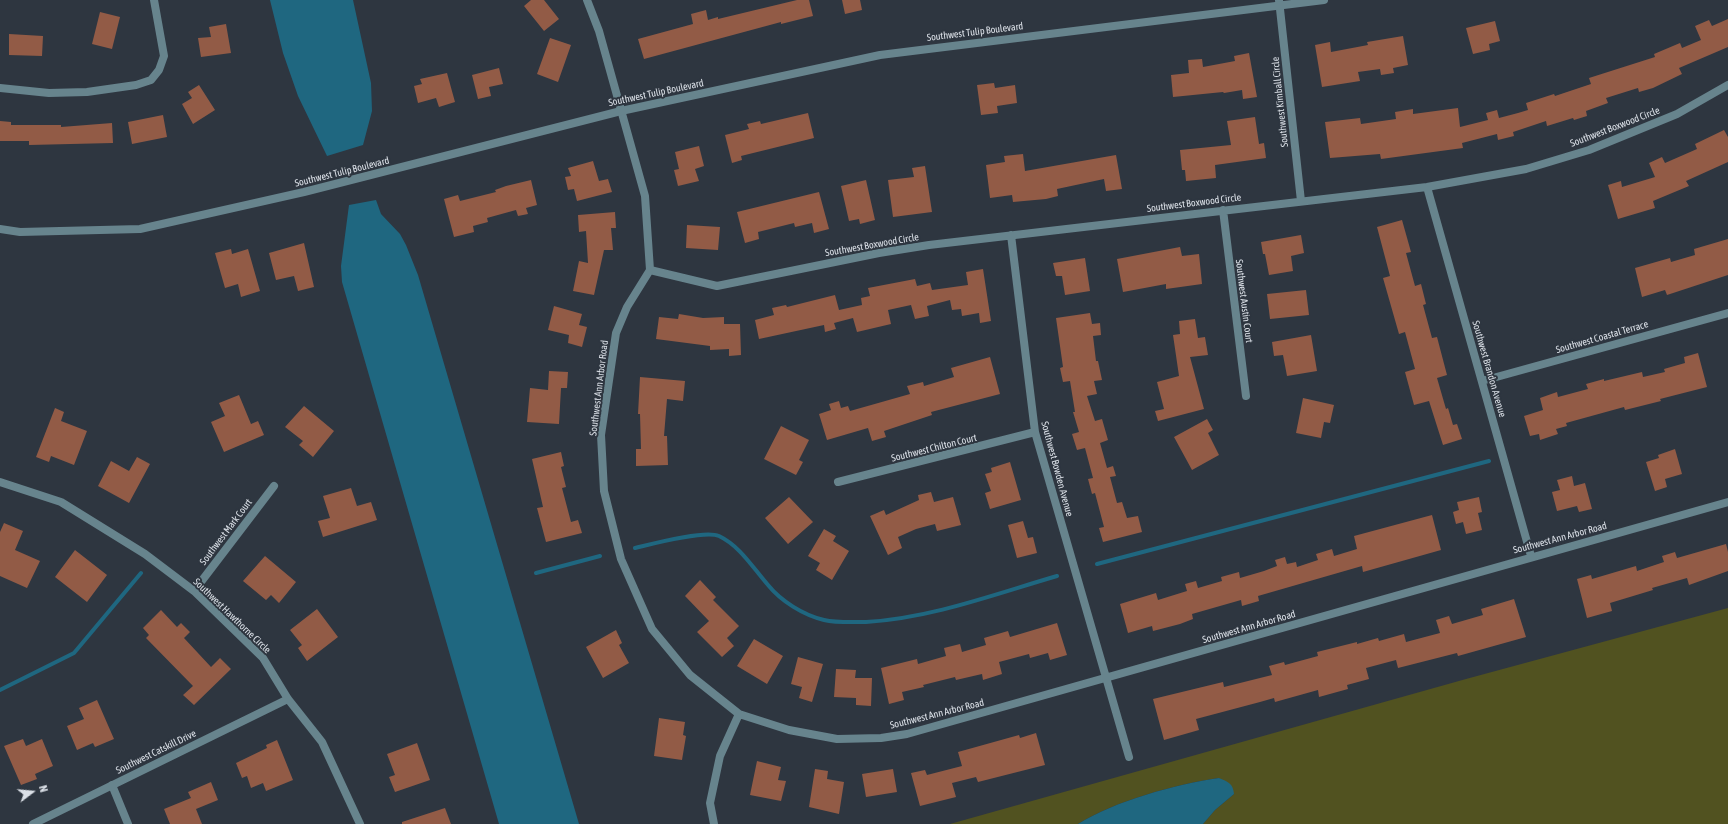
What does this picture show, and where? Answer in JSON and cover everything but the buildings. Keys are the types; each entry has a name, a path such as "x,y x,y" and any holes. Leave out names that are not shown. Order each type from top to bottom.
{"street":[{"path":"0,88 49,93 88,92 136,85 151,80 159,70 164,56 154,0"},
{"path":"587,0 599,31 645,196 650,270"},
{"name":"Southwest Tulip Boulevard","path":"0,229 20,232 140,229 304,192 621,111 880,55 1279,3 1324,0"},
{"name":"Southwest Kimball Circle","path":"1279,3 1301,201"},
{"name":"Southwest Boxwood Circle","path":"650,270 717,286 879,253 1011,235 1427,187 1526,169 1589,150 1677,114 1728,85"},
{"name":"Southwest Brandon Avenue","path":"1427,187 1530,556"},
{"name":"Southwest Austin Court","path":"1223,210 1246,396"},
{"name":"Southwest Bowden Avenue","path":"1011,235 1036,432 1129,757"},
{"name":"Southwest Ann Arbor Road","path":"650,270 627,307 616,333 601,435 604,491 621,559 652,629 690,675 739,714 789,730 816,736 837,739 881,738 907,734 1106,679 1530,556 1728,502"},
{"name":"Southwest Coastal Terrace","path":"1482,381 1728,313"},
{"name":"Southwest Chilton Court","path":"838,482 1036,432"},
{"name":"Southwest Hawthorne Circle","path":"0,482 61,502 145,554 194,591 263,658 288,699 322,742 360,824"},
{"name":"Southwest Mark Court","path":"194,591 274,486"},
{"name":"Southwest Catskill Drive","path":"33,824 288,699"},
{"path":"714,824 710,803 720,756 739,714"},
{"path":"112,785 128,824"}],"shaded area":[{"path":"1728,608 1728,824 1203,824 1215,810 1234,794 1219,778 1184,784 1146,795 1110,808 1078,824 950,824 1466,679"}],"water":[{"path":"270,0 353,0 371,83 372,111 363,145 327,156 298,96 283,53"},
{"path":"376,200 381,214 400,234 418,275 579,824 499,824 342,282 341,266 349,205"},
{"path":"1219,778 1230,784 1233,788 1234,794 1215,810 1203,824 1078,824 1110,808 1146,795 1184,784"}],"waterway":[{"path":"1097,564 1489,461"},
{"path":"635,548 690,536 719,536 727,540 740,551 779,597 808,615 829,621 839,622 866,622 915,616 963,604 1057,576"},
{"path":"536,573 600,556"},
{"path":"0,690 74,653 141,573"}]}
